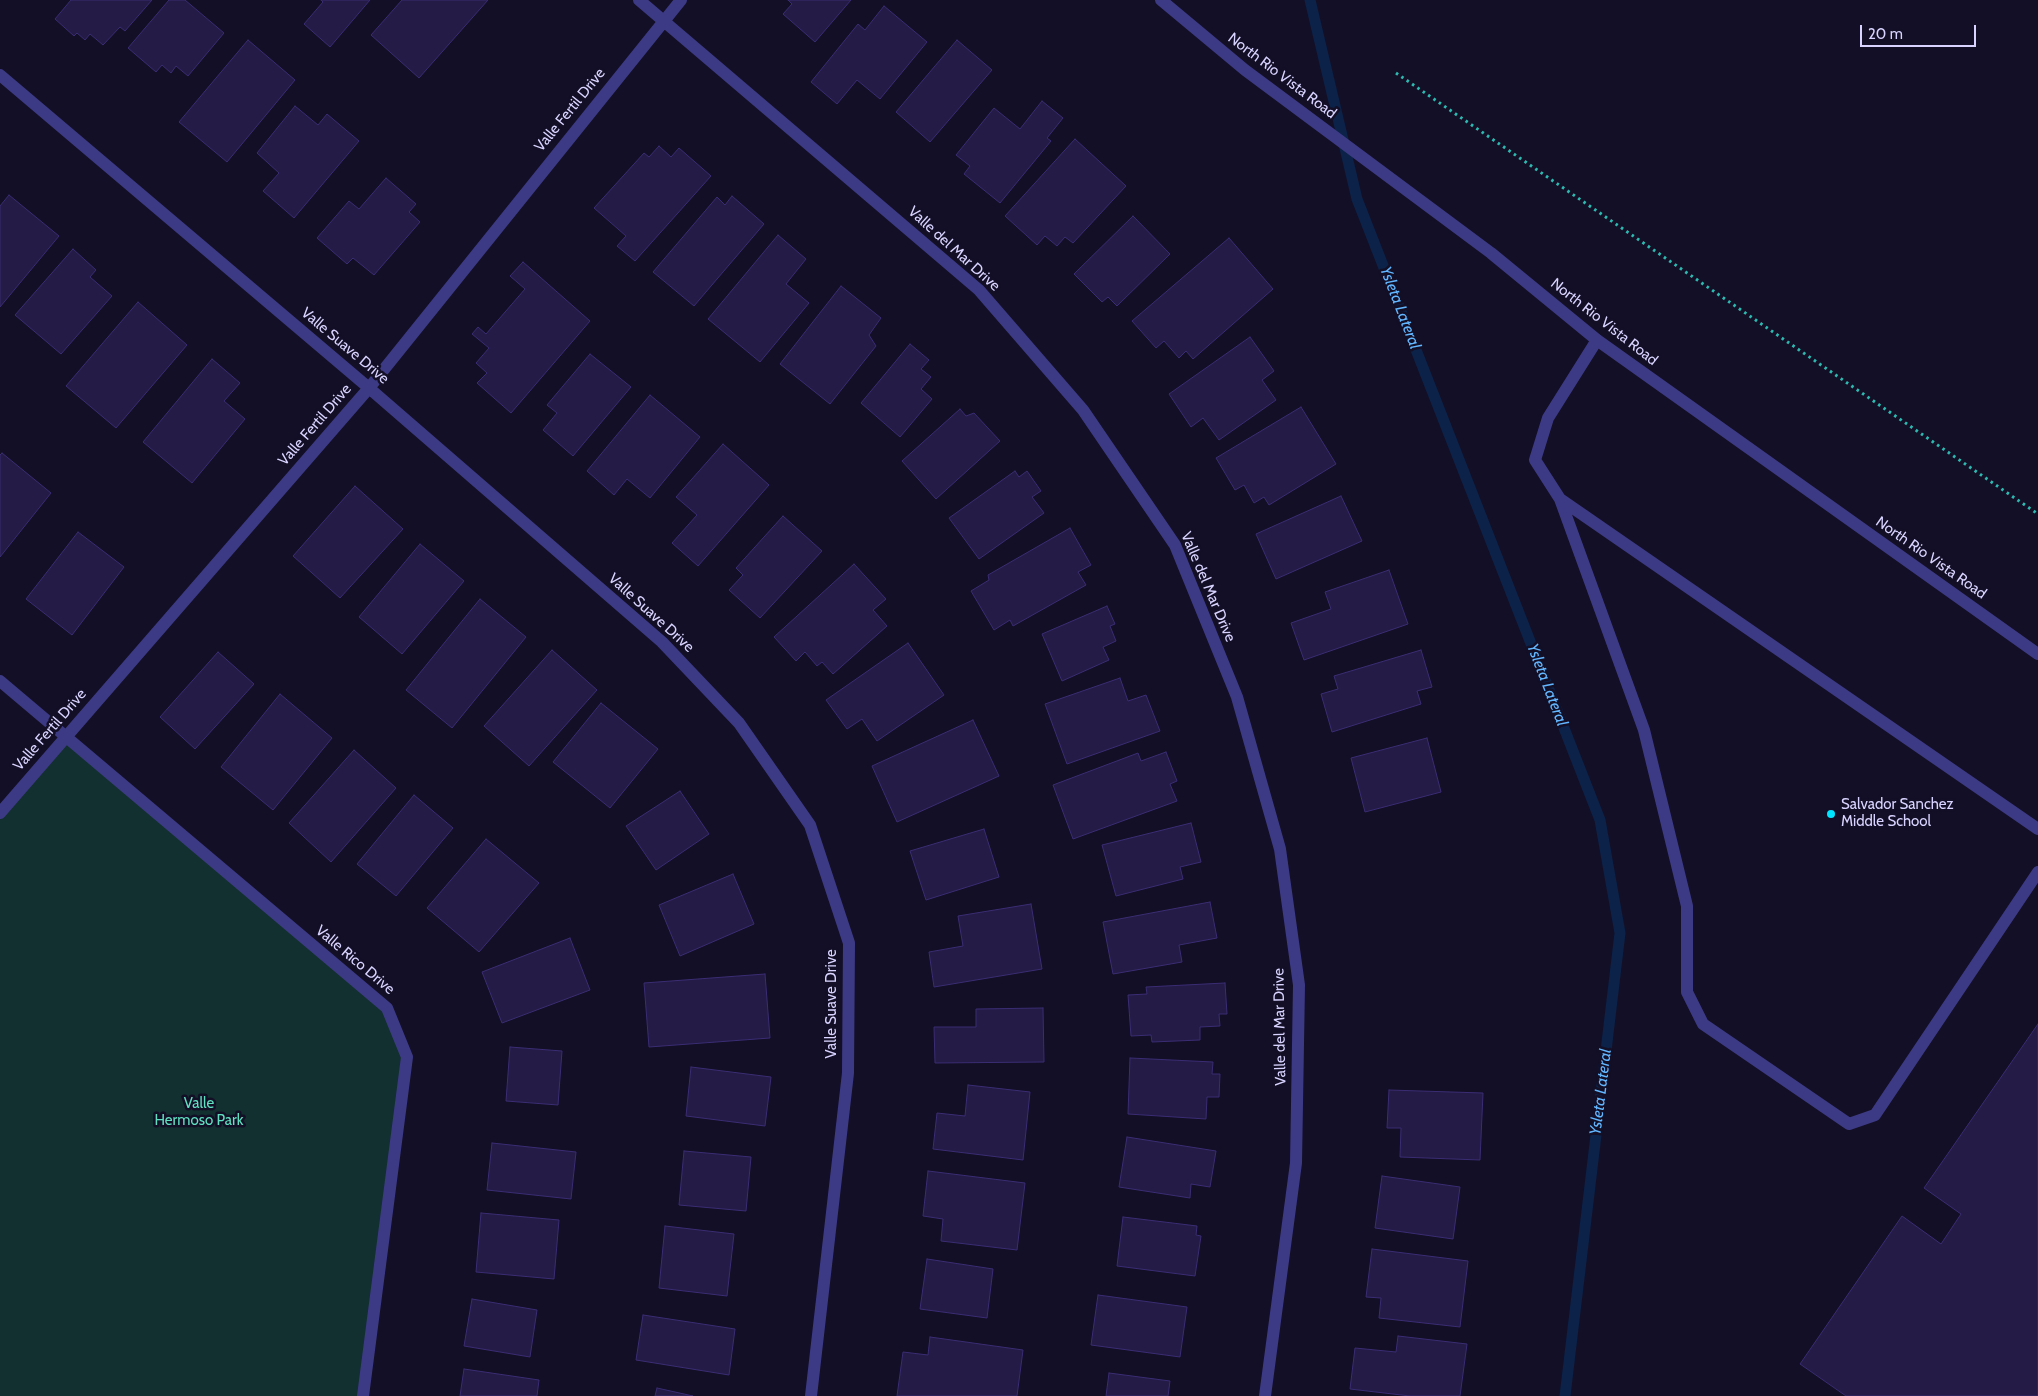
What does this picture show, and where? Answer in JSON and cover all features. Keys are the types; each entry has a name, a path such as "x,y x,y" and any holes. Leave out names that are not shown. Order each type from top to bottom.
{"street":[{"name":"Valle del Mar Drive","path":"639,0 979,290 1084,410 1175,545 1237,697 1280,849 1299,985 1296,1163 1265,1396"},
{"name":"Valle Fertil Drive","path":"0,813 369,388 680,0"},
{"name":"North Rio Vista Road","path":"1161,0 1284,100 1491,252 1597,340 2038,654"},
{"name":"Valle Suave Drive","path":"0,75 369,388 662,642 739,723 810,826 849,943 848,1073 811,1396"},
{"path":"1597,340 1548,418 1535,460 1560,499 1644,730 1687,906 1687,992 1703,1024 1849,1124 1875,1115 2038,872"},
{"path":"1560,499 2038,828"},
{"name":"Valle Rico Drive","path":"0,681 387,1008 407,1057 363,1396"}],"path":[{"path":"1396,73 2038,514"}],"green space":[{"name":"Valle Hermoso Park","path":"65,737 387,1009 407,1057 363,1396 0,1396 0,813"}],"building":[{"path":"71,0 152,0 125,31 120,27 103,45 90,34 85,40 77,33 74,36 55,19"},
{"path":"169,0 185,0 224,33 188,76 176,66 171,73 162,65 156,72 128,48"},
{"path":"321,0 370,0 330,47 304,24 323,2"},
{"path":"402,0 488,0 419,78 371,35"},
{"path":"788,0 851,0 815,42 783,14 792,4"},
{"path":"884,6 927,42 880,99 857,80 837,104 811,82 858,24 865,30"},
{"path":"248,40 295,80 227,162 179,122"},
{"path":"957,40 992,70 930,142 896,112"},
{"path":"1042,101 1063,118 1047,138 1051,141 1000,203 964,174 970,166 956,155 994,108 1020,129"},
{"path":"295,106 318,125 327,114 359,141 294,218 263,191 279,173 257,153"},
{"path":"1075,139 1126,186 1073,243 1065,237 1057,246 1045,236 1037,245 1005,216"},
{"path":"659,146 671,157 679,148 711,176 635,261 617,246 626,236 594,208 644,153 649,157"},
{"path":"386,178 416,204 409,212 420,222 374,275 353,258 347,264 317,238 349,201 359,209"},
{"path":"9,195 59,236 0,307 0,206"},
{"path":"732,196 764,224 694,306 653,272 717,197 725,205"},
{"path":"1133,216 1170,254 1117,306 1108,297 1102,302 1074,274"},
{"path":"778,235 806,259 786,284 809,303 760,362 708,319"},
{"path":"1229,238 1273,289 1193,359 1186,351 1179,358 1164,341 1156,348 1132,321"},
{"path":"73,249 96,270 90,277 112,296 61,354 15,315"},
{"path":"523,262 590,321 511,413 477,383 487,373 476,363 489,348 472,334 478,327 486,334 525,289 510,276"},
{"path":"841,286 881,318 869,335 876,346 830,404 780,364"},
{"path":"138,302 187,345 116,428 66,386"},
{"path":"1250,337 1274,371 1262,380 1276,400 1219,440 1203,418 1191,427 1169,394"},
{"path":"910,344 929,360 921,369 931,377 921,389 932,399 900,437 861,403"},
{"path":"590,354 631,387 573,456 543,430 557,413 547,405"},
{"path":"212,359 240,383 224,401 245,419 192,483 143,442"},
{"path":"650,395 700,437 650,498 627,479 614,495 587,471"},
{"path":"1301,407 1336,464 1269,505 1264,497 1254,503 1244,485 1235,490 1216,458"},
{"path":"960,409 966,416 974,413 1000,441 936,499 902,461"},
{"path":"723,444 769,485 698,566 672,543 697,515 676,497"},
{"path":"2,453 51,493 0,557 0,455"},
{"path":"1015,471 1019,477 1027,471 1041,491 1032,497 1044,513 979,559 949,518"},
{"path":"355,486 403,529 340,598 293,556"},
{"path":"1341,496 1362,541 1276,579 1256,534"},
{"path":"783,516 822,551 760,618 729,590 743,575 736,568"},
{"path":"1070,528 1091,565 1078,572 1086,585 1013,626 1010,620 994,630 971,591 989,580 988,575"},
{"path":"78,532 124,567 72,635 26,599"},
{"path":"420,544 464,581 402,654 359,617"},
{"path":"854,564 886,599 873,610 887,626 833,674 822,662 817,666 805,652 796,661 774,637"},
{"path":"1389,570 1408,624 1304,660 1291,623 1331,609 1325,592"},
{"path":"480,599 526,637 452,728 406,690"},
{"path":"1107,606 1115,624 1110,626 1116,641 1103,647 1109,660 1062,681 1042,634"},
{"path":"908,643 944,695 877,741 862,719 847,729 826,700"},
{"path":"552,650 597,690 529,766 484,726"},
{"path":"1421,650 1432,687 1417,691 1421,704 1332,732 1321,694 1338,689 1334,676"},
{"path":"218,652 254,684 195,749 160,717"},
{"path":"1120,678 1128,701 1146,695 1160,731 1067,764 1045,704"},
{"path":"280,694 332,738 273,810 221,767"},
{"path":"601,703 658,749 610,808 553,762"},
{"path":"973,720 999,776 897,822 872,766"},
{"path":"1427,738 1441,792 1365,812 1351,758"},
{"path":"354,750 396,788 331,862 289,823"},
{"path":"1166,752 1177,781 1170,784 1177,801 1073,839 1053,785 1138,753 1141,761"},
{"path":"680,791 709,834 656,870 626,826"},
{"path":"414,795 453,828 396,896 357,864"},
{"path":"1191,823 1201,862 1180,867 1183,879 1116,896 1102,845"},
{"path":"984,829 999,877 926,900 910,851"},
{"path":"486,839 539,883 479,952 427,908"},
{"path":"733,874 754,924 680,956 659,905"},
{"path":"1210,902 1217,938 1179,945 1182,962 1113,974 1103,922"},
{"path":"1031,904 1042,969 934,987 929,952 963,946 958,916"},
{"path":"570,938 590,990 502,1023 482,972"},
{"path":"765,974 770,1038 649,1047 644,983"},
{"path":"1225,983 1227,1014 1219,1014 1220,1026 1200,1027 1200,1040 1152,1042 1151,1035 1131,1036 1128,995 1147,994 1146,987"},
{"path":"1043,1008 1044,1062 935,1063 934,1027 976,1027 976,1009"},
{"path":"2038,1024 2038,1396 1846,1396 1800,1364 1902,1216 1941,1244 1961,1214 1924,1188"},
{"path":"510,1047 562,1051 558,1105 506,1101"},
{"path":"1130,1058 1213,1062 1212,1074 1220,1074 1219,1097 1207,1097 1206,1119 1128,1114"},
{"path":"691,1067 771,1077 765,1126 686,1116"},
{"path":"968,1085 1030,1092 1023,1160 933,1149 937,1113 965,1116"},
{"path":"1389,1090 1483,1093 1480,1160 1400,1157 1401,1128 1387,1128"},
{"path":"1127,1137 1216,1151 1210,1187 1191,1184 1190,1198 1119,1187"},
{"path":"492,1143 576,1152 571,1199 487,1190"},
{"path":"684,1151 751,1157 746,1211 679,1205"},
{"path":"928,1171 1025,1183 1017,1250 941,1241 943,1219 923,1216"},
{"path":"1382,1176 1460,1187 1453,1239 1375,1228"},
{"path":"481,1213 559,1220 554,1279 476,1272"},
{"path":"1123,1217 1197,1226 1196,1235 1201,1236 1195,1276 1117,1266"},
{"path":"665,1226 734,1234 727,1296 659,1288"},
{"path":"1372,1249 1468,1261 1460,1327 1379,1318 1381,1298 1366,1297"},
{"path":"927,1259 993,1269 987,1318 920,1309"},
{"path":"1098,1295 1187,1307 1180,1357 1091,1345"},
{"path":"472,1299 537,1310 530,1357 464,1346"},
{"path":"643,1315 735,1329 729,1375 636,1360"},
{"path":"1398,1336 1467,1344 1460,1396 1410,1396 1350,1389 1355,1348 1396,1352"},
{"path":"930,1337 1023,1350 1017,1396 897,1396 903,1352 928,1355"},
{"path":"464,1369 539,1380 537,1396 460,1396"},
{"path":"1109,1373 1170,1381 1168,1396 1106,1396"},
{"path":"657,1388 693,1396 655,1396"}],"waterway":[{"name":"Ysleta Lateral","path":"1310,0 1357,199 1600,820 1620,933 1565,1396"}],"place":[{"name":"Salvador Sanchez Middle School","path":"1831,814"}]}
